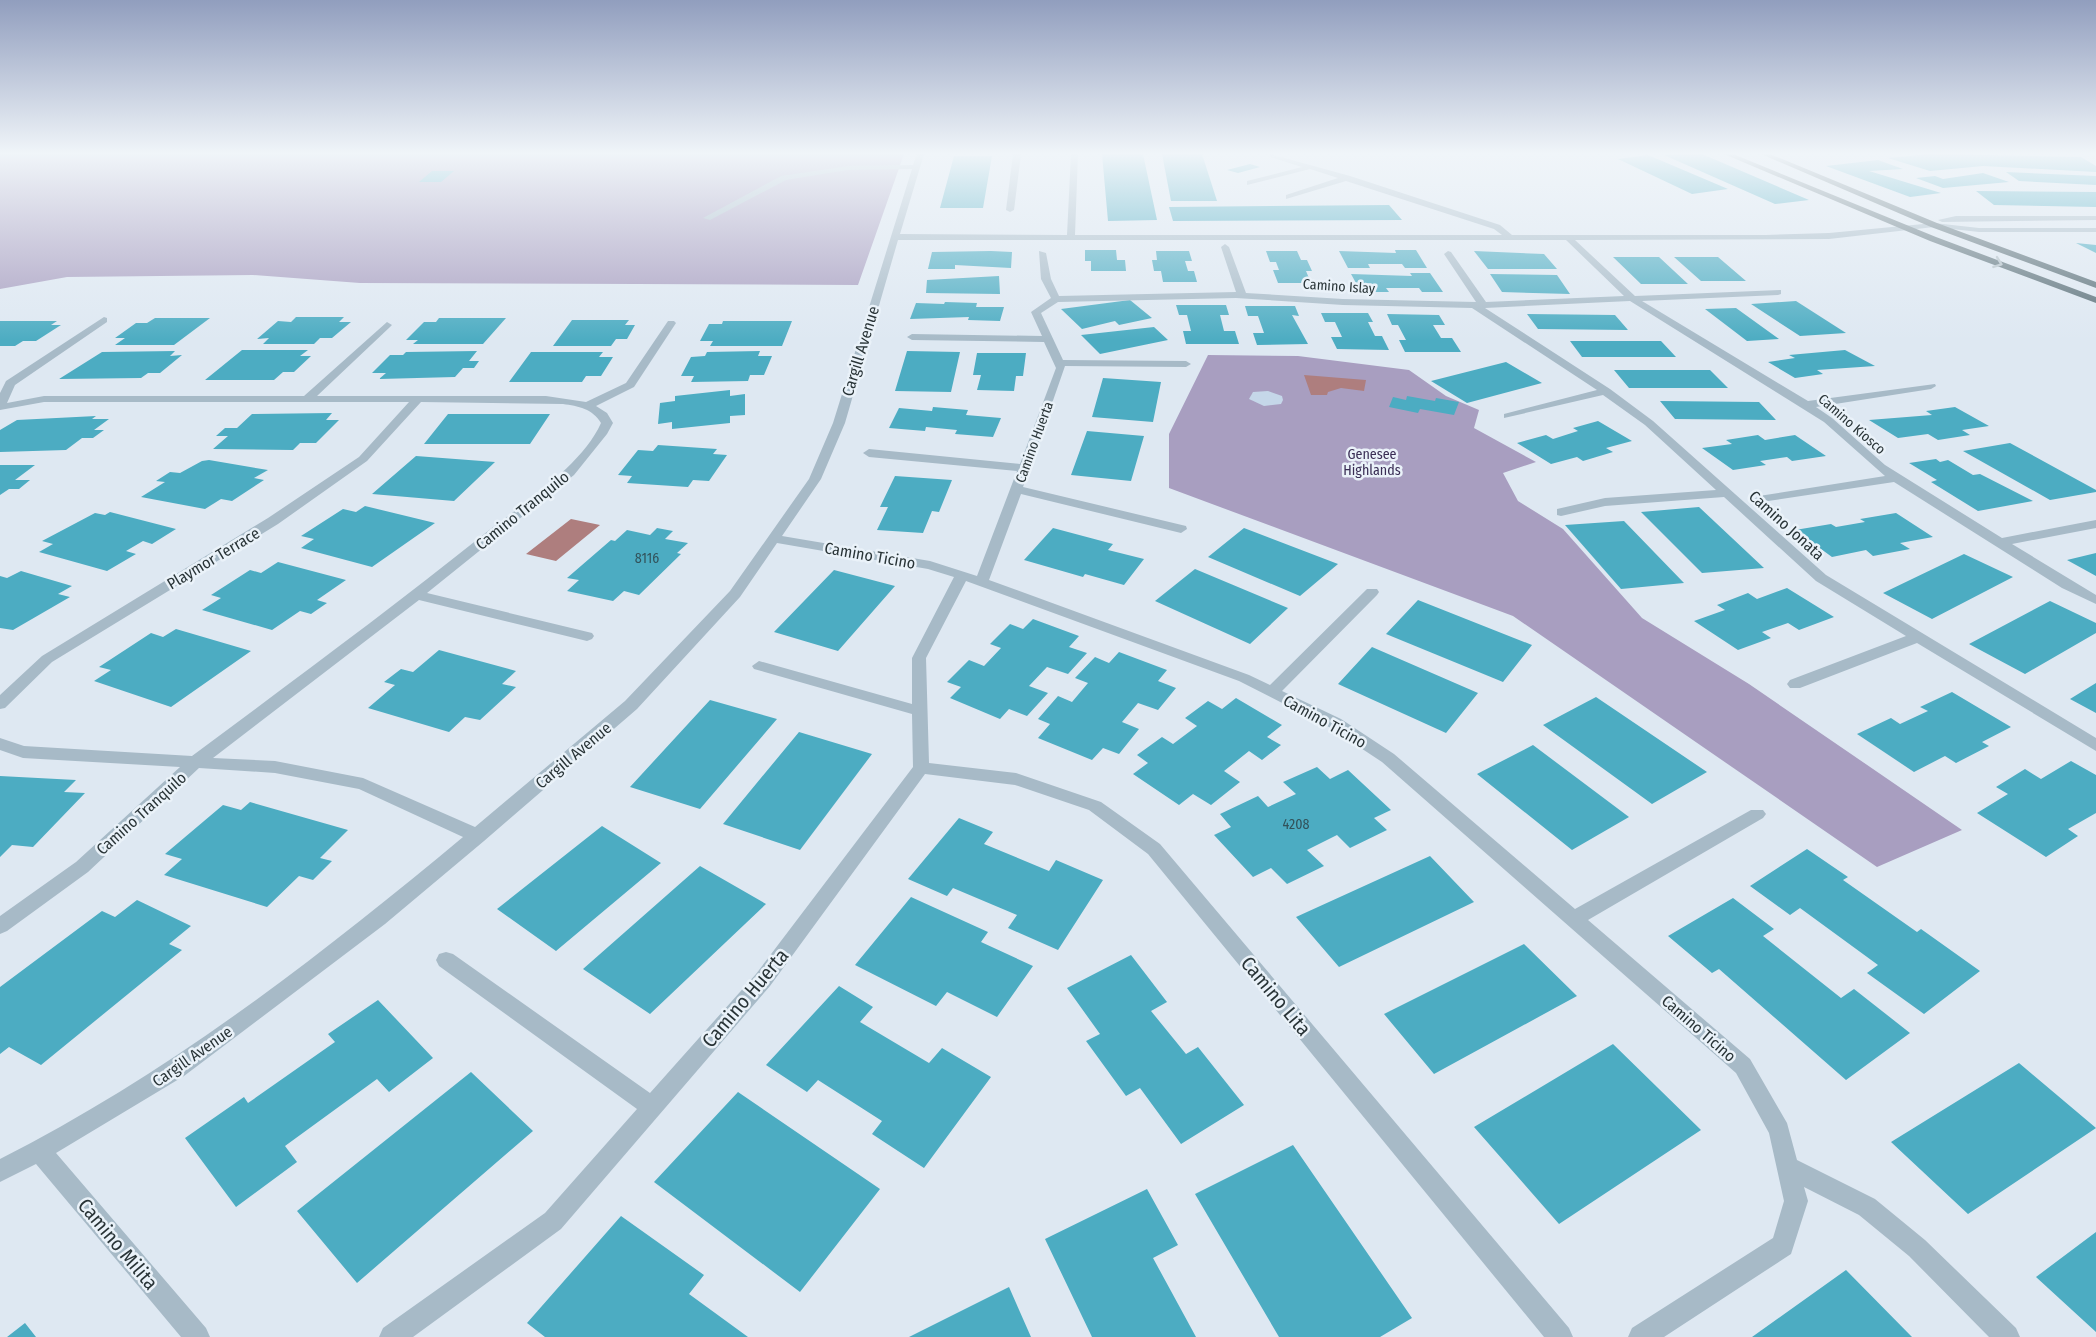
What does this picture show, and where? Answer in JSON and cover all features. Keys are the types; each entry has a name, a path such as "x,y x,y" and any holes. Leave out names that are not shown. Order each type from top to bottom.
{"main road":[{"path":"1878,216 2096,300"},
{"path":"1913,216 2096,285"}],"street":[{"name":"Cargill Avenue","path":"0,1171 39,1151 177,1069 378,919 631,705 735,594 815,479 839,423 901,216"},
{"path":"1071,237 1072,216"},
{"path":"1465,216 1497,227 1511,239"},
{"path":"1934,225 1946,218 2096,218"},
{"path":"894,237 1569,239 1829,236 1934,225 1979,230 2096,230"},
{"name":"Camino Kiosco","path":"1569,239 1634,300 1828,420 1895,478 2067,585 2096,600"},
{"path":"1225,247 1242,296"},
{"path":"1042,253 1046,279 1056,299"},
{"path":"1449,254 1479,305"},
{"name":"Camino Islay","path":"1049,339 1036,312 1056,299 1242,296 1343,302 1479,305 1778,292"},
{"name":"Camino Jonata","path":"1479,305 1649,423 1821,578 2096,745"},
{"path":"0,406 10,383 104,320"},
{"path":"0,406 44,399 546,399 588,405 630,385 671,323"},
{"path":"306,400 387,325"},
{"path":"912,336 1049,339 1059,363 1186,364"},
{"name":"Camino Huerta","path":"982,582 1061,368 1059,363"},
{"path":"1806,405 1931,386"},
{"path":"1508,416 1606,391"},
{"name":"Playmor Terrace","path":"0,704 48,659 273,521 363,459 417,400"},
{"name":"Camino Tranquilo","path":"0,926 82,867 196,762 416,596 570,472 603,432 607,423 603,415 588,405"},
{"path":"869,453 1024,468"},
{"path":"1759,500 1895,478"},
{"path":"1017,489 1181,529"},
{"path":"1561,512 1605,502 1727,493"},
{"path":"1999,543 2096,524"},
{"name":"Camino Ticino","path":"776,538 930,565 962,575 1244,678 1335,723 1389,758 1743,1066 1779,1130 1796,1201 1783,1246 1641,1337"},
{"path":"921,768 918,658 962,575"},
{"path":"1272,692 1372,592"},
{"path":"416,596 586,636"},
{"path":"1795,684 1918,637"},
{"path":"759,666 920,711"},
{"path":"0,744 22,752 275,767 363,784 478,836"},
{"name":"Camino Huerta","path":"392,1337 553,1221 763,980 921,768"},
{"name":"Camino Lita","path":"921,768 1016,779 1095,806 1154,849 1560,1337"},
{"path":"1573,918 1756,814"},
{"path":"446,960 652,1107"},
{"name":"Camino Milita","path":"39,1151 197,1337"},
{"path":"1788,1167 1867,1207 1917,1248 2007,1337"}],"green space":[{"path":"0,216 882,216 858,285 360,283 253,275 67,277 0,289"},
{"name":"Genesee Highlands","path":"1208,355 1298,356 1409,370 1446,396 1479,410 1474,428 1536,462 1503,473 1518,501 1563,529 1642,618 1749,684 1962,830 1877,867 1513,616 1169,488 1169,434"}],"shaded area":[{"path":"1304,375 1366,380 1364,391 1341,388 1328,392 1327,395 1311,395"},
{"path":"1268,391 1282,396 1281,404 1264,406 1249,399 1253,392"},
{"path":"571,519 600,525 556,561 526,554"}],"building":[{"path":"1108,216 1156,216 1157,220 1108,221"},
{"path":"1172,216 1399,216 1402,220 1173,221"},
{"path":"2076,243 2096,245 2096,253"},
{"path":"1085,250 1116,250 1117,260 1125,260 1126,271 1091,271 1091,261 1085,261"},
{"path":"1395,250 1416,250 1427,268 1405,268 1402,264 1368,264 1370,268 1348,268 1339,251 1396,253"},
{"path":"1156,251 1189,251 1192,261 1185,261 1188,271 1194,271 1197,282 1163,282 1161,271 1154,271 1152,260 1157,260"},
{"path":"1266,251 1297,251 1301,260 1307,260 1312,271 1306,271 1311,283 1278,283 1273,270 1279,270 1276,262 1270,262"},
{"path":"1474,251 1544,254 1557,269 1488,269"},
{"path":"932,252 1012,252 1011,268 955,265 955,269 928,269"},
{"path":"1613,257 1659,257 1688,284 1641,284"},
{"path":"1674,257 1718,257 1746,281 1701,281"},
{"path":"1410,273 1430,273 1443,292 1422,292 1419,288 1386,288 1389,292 1361,292 1351,274 1412,276"},
{"path":"1490,274 1557,275 1570,294 1502,292"},
{"path":"999,276 1000,294 926,293 927,280"},
{"path":"1130,300 1152,318 1119,325 1115,321 1082,329 1061,309"},
{"path":"1796,301 1846,333 1800,336 1751,304"},
{"path":"945,302 977,303 976,307 1004,307 1000,321 968,320 969,317 910,319 916,303 944,304"},
{"path":"1176,305 1226,305 1229,315 1220,315 1224,331 1235,331 1239,344 1186,344 1183,331 1191,331 1187,315 1179,315"},
{"path":"1245,306 1295,306 1299,316 1292,315 1308,344 1257,345 1253,333 1264,333 1258,316 1248,316"},
{"path":"1736,308 1779,339 1747,341 1705,309"},
{"path":"1321,313 1368,313 1373,322 1368,322 1375,336 1382,336 1389,350 1337,349 1331,337 1342,337 1335,322 1325,322"},
{"path":"1387,314 1439,315 1445,325 1433,325 1441,338 1452,338 1461,352 1405,352 1399,340 1406,340 1398,325 1392,325"},
{"path":"1527,314 1615,315 1628,330 1538,329"},
{"path":"296,317 344,317 339,322 351,322 332,338 320,338 314,344 263,344 269,338 257,339 278,321 291,322"},
{"path":"155,318 210,318 174,345 115,345 125,338 115,338 136,323 147,323"},
{"path":"439,318 506,318 483,344 413,344 418,340 406,340 424,322 436,322"},
{"path":"572,320 629,320 625,325 635,325 627,339 616,339 611,346 553,346"},
{"path":"0,321 57,321 51,325 61,325 36,341 23,341 15,346 0,346"},
{"path":"723,321 792,321 782,346 710,346 713,341 700,341 709,324 722,324"},
{"path":"1154,327 1168,340 1100,354 1081,335"},
{"path":"1570,341 1661,341 1676,357 1582,357"},
{"path":"242,350 308,350 300,356 311,356 294,372 283,372 274,380 205,380"},
{"path":"1845,350 1875,366 1817,370 1823,374 1795,378 1768,362 1795,358 1789,355"},
{"path":"175,351 170,356 182,355 160,373 148,373 141,378 59,379 102,352"},
{"path":"477,351 469,361 479,361 474,368 463,368 455,377 379,379 386,373 372,373 390,355 403,355 406,352"},
{"path":"760,351 758,356 772,356 764,375 750,375 748,381 691,382 694,376 681,376 691,357 705,356 707,352"},
{"path":"907,351 960,352 951,392 895,391"},
{"path":"531,352 603,352 599,357 613,357 601,376 586,376 582,382 509,382"},
{"path":"977,353 1026,353 1023,376 1016,376 1014,391 977,390 981,375 973,375"},
{"path":"1506,362 1542,383 1467,403 1431,381"},
{"path":"1614,370 1710,370 1728,388 1629,388"},
{"path":"1103,378 1161,382 1153,422 1092,417"},
{"path":"730,390 730,396 745,394 745,415 730,416 730,423 672,429 672,422 658,424 660,403 675,401 675,396"},
{"path":"1407,396 1459,402 1454,415 1420,409 1418,413 1389,407 1393,397 1406,400"},
{"path":"1660,401 1759,402 1776,420 1675,419"},
{"path":"933,407 968,410 966,415 1001,418 993,437 955,434 957,430 926,427 925,431 889,428 899,408 932,411"},
{"path":"1955,407 1989,426 1962,430 1970,435 1938,440 1928,434 1898,438 1869,420 1932,415 1926,411"},
{"path":"332,413 326,420 339,420 316,443 300,443 293,450 213,449 228,436 216,436 225,428 237,428 252,414"},
{"path":"448,414 550,414 530,444 424,444"},
{"path":"96,416 92,419 109,419 94,430 104,430 93,438 82,438 66,450 0,452 0,430 17,420"},
{"path":"1598,421 1632,441 1606,448 1613,452 1583,461 1577,457 1551,464 1517,443 1546,435 1553,439 1578,431 1573,428"},
{"path":"1087,431 1144,436 1131,481 1071,475"},
{"path":"1758,435 1765,440 1795,435 1826,456 1792,461 1787,457 1760,461 1766,465 1733,470 1702,448 1732,444 1726,440"},
{"path":"2010,443 2096,492 2050,500 1963,451"},
{"path":"658,445 717,449 713,454 727,455 709,481 693,480 688,487 627,483 632,476 618,475 638,450 653,451"},
{"path":"416,456 495,462 454,501 372,494"},
{"path":"1936,459 1940,462 1948,460 1973,475 1980,474 2033,501 1978,511 1931,482 1937,480 1909,463"},
{"path":"209,460 268,470 254,478 264,480 232,501 221,499 205,509 141,497 165,482 156,481 170,472 180,473 202,461"},
{"path":"0,465 35,465 15,480 30,480 19,489 9,489 0,495"},
{"path":"895,476 952,480 939,512 932,511 923,533 877,530 888,507 880,507"},
{"path":"365,506 435,523 372,567 301,548 314,539 301,536 343,509 356,512"},
{"path":"1699,507 1764,568 1702,573 1641,512"},
{"path":"110,512 176,529 152,544 143,541 126,551 136,554 107,571 39,552 53,544 42,541 95,513 105,515"},
{"path":"1896,513 1933,537 1900,543 1910,549 1873,556 1866,550 1832,557 1795,530 1831,524 1836,527 1865,522 1860,519"},
{"path":"1624,521 1684,583 1621,589 1565,525"},
{"path":"657,528 673,531 665,539 688,543 677,553 681,554 639,595 624,591 613,601 567,591 579,580 567,578 611,540 615,541 627,530 650,535"},
{"path":"1053,528 1113,544 1108,550 1144,559 1124,585 1085,574 1083,577 1024,560"},
{"path":"1244,528 1338,564 1300,596 1208,557"},
{"path":"2096,553 2096,576 2067,560"},
{"path":"1964,554 2013,577 1932,619 1883,593"},
{"path":"278,562 346,580 317,600 327,603 311,614 300,611 272,630 202,610 221,598 211,595 250,570 261,573"},
{"path":"1195,569 1288,608 1250,644 1155,601"},
{"path":"834,570 895,586 838,651 774,632"},
{"path":"21,571 72,586 58,594 70,597 13,630 0,628 0,576 7,578"},
{"path":"1787,588 1834,617 1799,630 1788,623 1762,632 1771,638 1738,650 1694,621 1725,610 1717,605 1748,593 1757,599"},
{"path":"1418,600 1532,645 1503,682 1386,634"},
{"path":"2050,601 2096,623 2096,633 2025,674 1969,644"},
{"path":"1033,619 1079,636 1069,647 1087,653 1068,674 1047,667 1029,686 1048,693 1027,716 1009,709 1000,719 950,698 961,687 947,682 969,660 984,666 1001,648 990,644 1010,624 1023,629"},
{"path":"176,629 251,651 171,707 94,681 111,670 99,667 151,633 163,637"},
{"path":"1372,647 1478,693 1446,733 1338,684"},
{"path":"439,650 516,671 502,684 516,687 480,720 465,717 449,732 368,708 395,685 384,682 401,669 413,672"},
{"path":"1119,652 1167,670 1158,681 1176,688 1158,710 1138,703 1122,722 1139,729 1119,754 1103,748 1092,760 1038,738 1050,724 1038,719 1058,696 1072,702 1088,683 1075,678 1095,657 1109,663"},
{"path":"2096,683 2096,713 2070,699"},
{"path":"1952,692 2011,727 1982,742 1989,746 1956,763 1945,756 1914,772 1857,734 1891,718 1900,724 1928,711 1920,707"},
{"path":"1596,697 1707,772 1652,804 1543,725"},
{"path":"1236,698 1282,725 1267,737 1281,745 1262,760 1249,751 1224,771 1240,782 1211,805 1193,794 1179,805 1133,774 1148,763 1137,755 1162,737 1173,744 1197,726 1185,718 1208,701 1222,709"},
{"path":"710,700 777,719 700,809 630,787"},
{"path":"799,732 872,754 800,850 723,824"},
{"path":"1533,745 1629,817 1572,850 1477,774"},
{"path":"2071,761 2096,775 2096,813 2068,829 2078,836 2046,857 1977,813 2008,794 1996,787 2025,769 2041,779"},
{"path":"1317,767 1330,779 1348,770 1391,810 1374,818 1387,830 1350,848 1337,835 1307,850 1324,866 1287,884 1271,868 1253,877 1214,835 1231,827 1220,814 1258,796 1268,807 1296,794 1283,782"},
{"path":"0,776 76,780 64,792 85,793 33,847 12,845 0,857"},
{"path":"250,802 348,830 320,858 332,861 313,880 299,876 267,907 164,875 182,859 165,854 223,805 241,810"},
{"path":"959,818 993,832 984,844 1049,871 1056,860 1103,880 1058,950 1008,928 1017,915 953,888 947,896 908,879"},
{"path":"602,826 661,863 556,951 497,909"},
{"path":"1807,849 1848,877 1843,880 1917,932 1921,929 1980,971 1924,1014 1867,973 1878,965 1800,908 1790,915 1750,886"},
{"path":"1430,856 1474,902 1339,967 1296,917"},
{"path":"700,866 766,904 650,1014 583,969"},
{"path":"911,897 988,932 981,942 1033,966 997,1017 947,992 936,1006 855,965"},
{"path":"1733,898 1774,929 1763,936 1841,998 1854,989 1910,1033 1846,1080 1719,969 1712,973 1668,936"},
{"path":"137,900 191,926 169,944 182,950 41,1065 9,1047 0,1054 0,987 102,911 115,917"},
{"path":"1524,944 1577,996 1434,1074 1384,1014"},
{"path":"1131,955 1167,1002 1151,1011 1186,1054 1198,1047 1244,1105 1181,1144 1140,1088 1126,1096 1086,1041 1100,1034 1067,988"},
{"path":"839,986 873,1007 860,1022 929,1063 942,1048 991,1077 924,1168 872,1134 882,1121 818,1080 807,1092 766,1065"},
{"path":"378,1000 433,1058 389,1092 377,1079 285,1146 297,1162 236,1207 185,1138 244,1097 248,1103 335,1042 328,1034"},
{"path":"1613,1044 1701,1130 1559,1224 1474,1127"},
{"path":"2019,1063 2096,1128 1968,1214 1891,1142"},
{"path":"471,1072 533,1131 357,1283 297,1211"},
{"path":"738,1092 880,1189 800,1292 654,1182"},
{"path":"1293,1145 1412,1318 1380,1337 1279,1337 1195,1194"},
{"path":"1147,1189 1178,1245 1153,1258 1196,1337 1092,1337 1045,1239"},
{"path":"621,1216 704,1275 689,1294 748,1337 545,1337 527,1323"},
{"path":"2096,1232 2096,1332 2036,1277"},
{"path":"1846,1270 1912,1337 1752,1337"},
{"path":"1009,1287 1031,1337 909,1337"},
{"path":"25,1323 36,1337 7,1337"}]}
